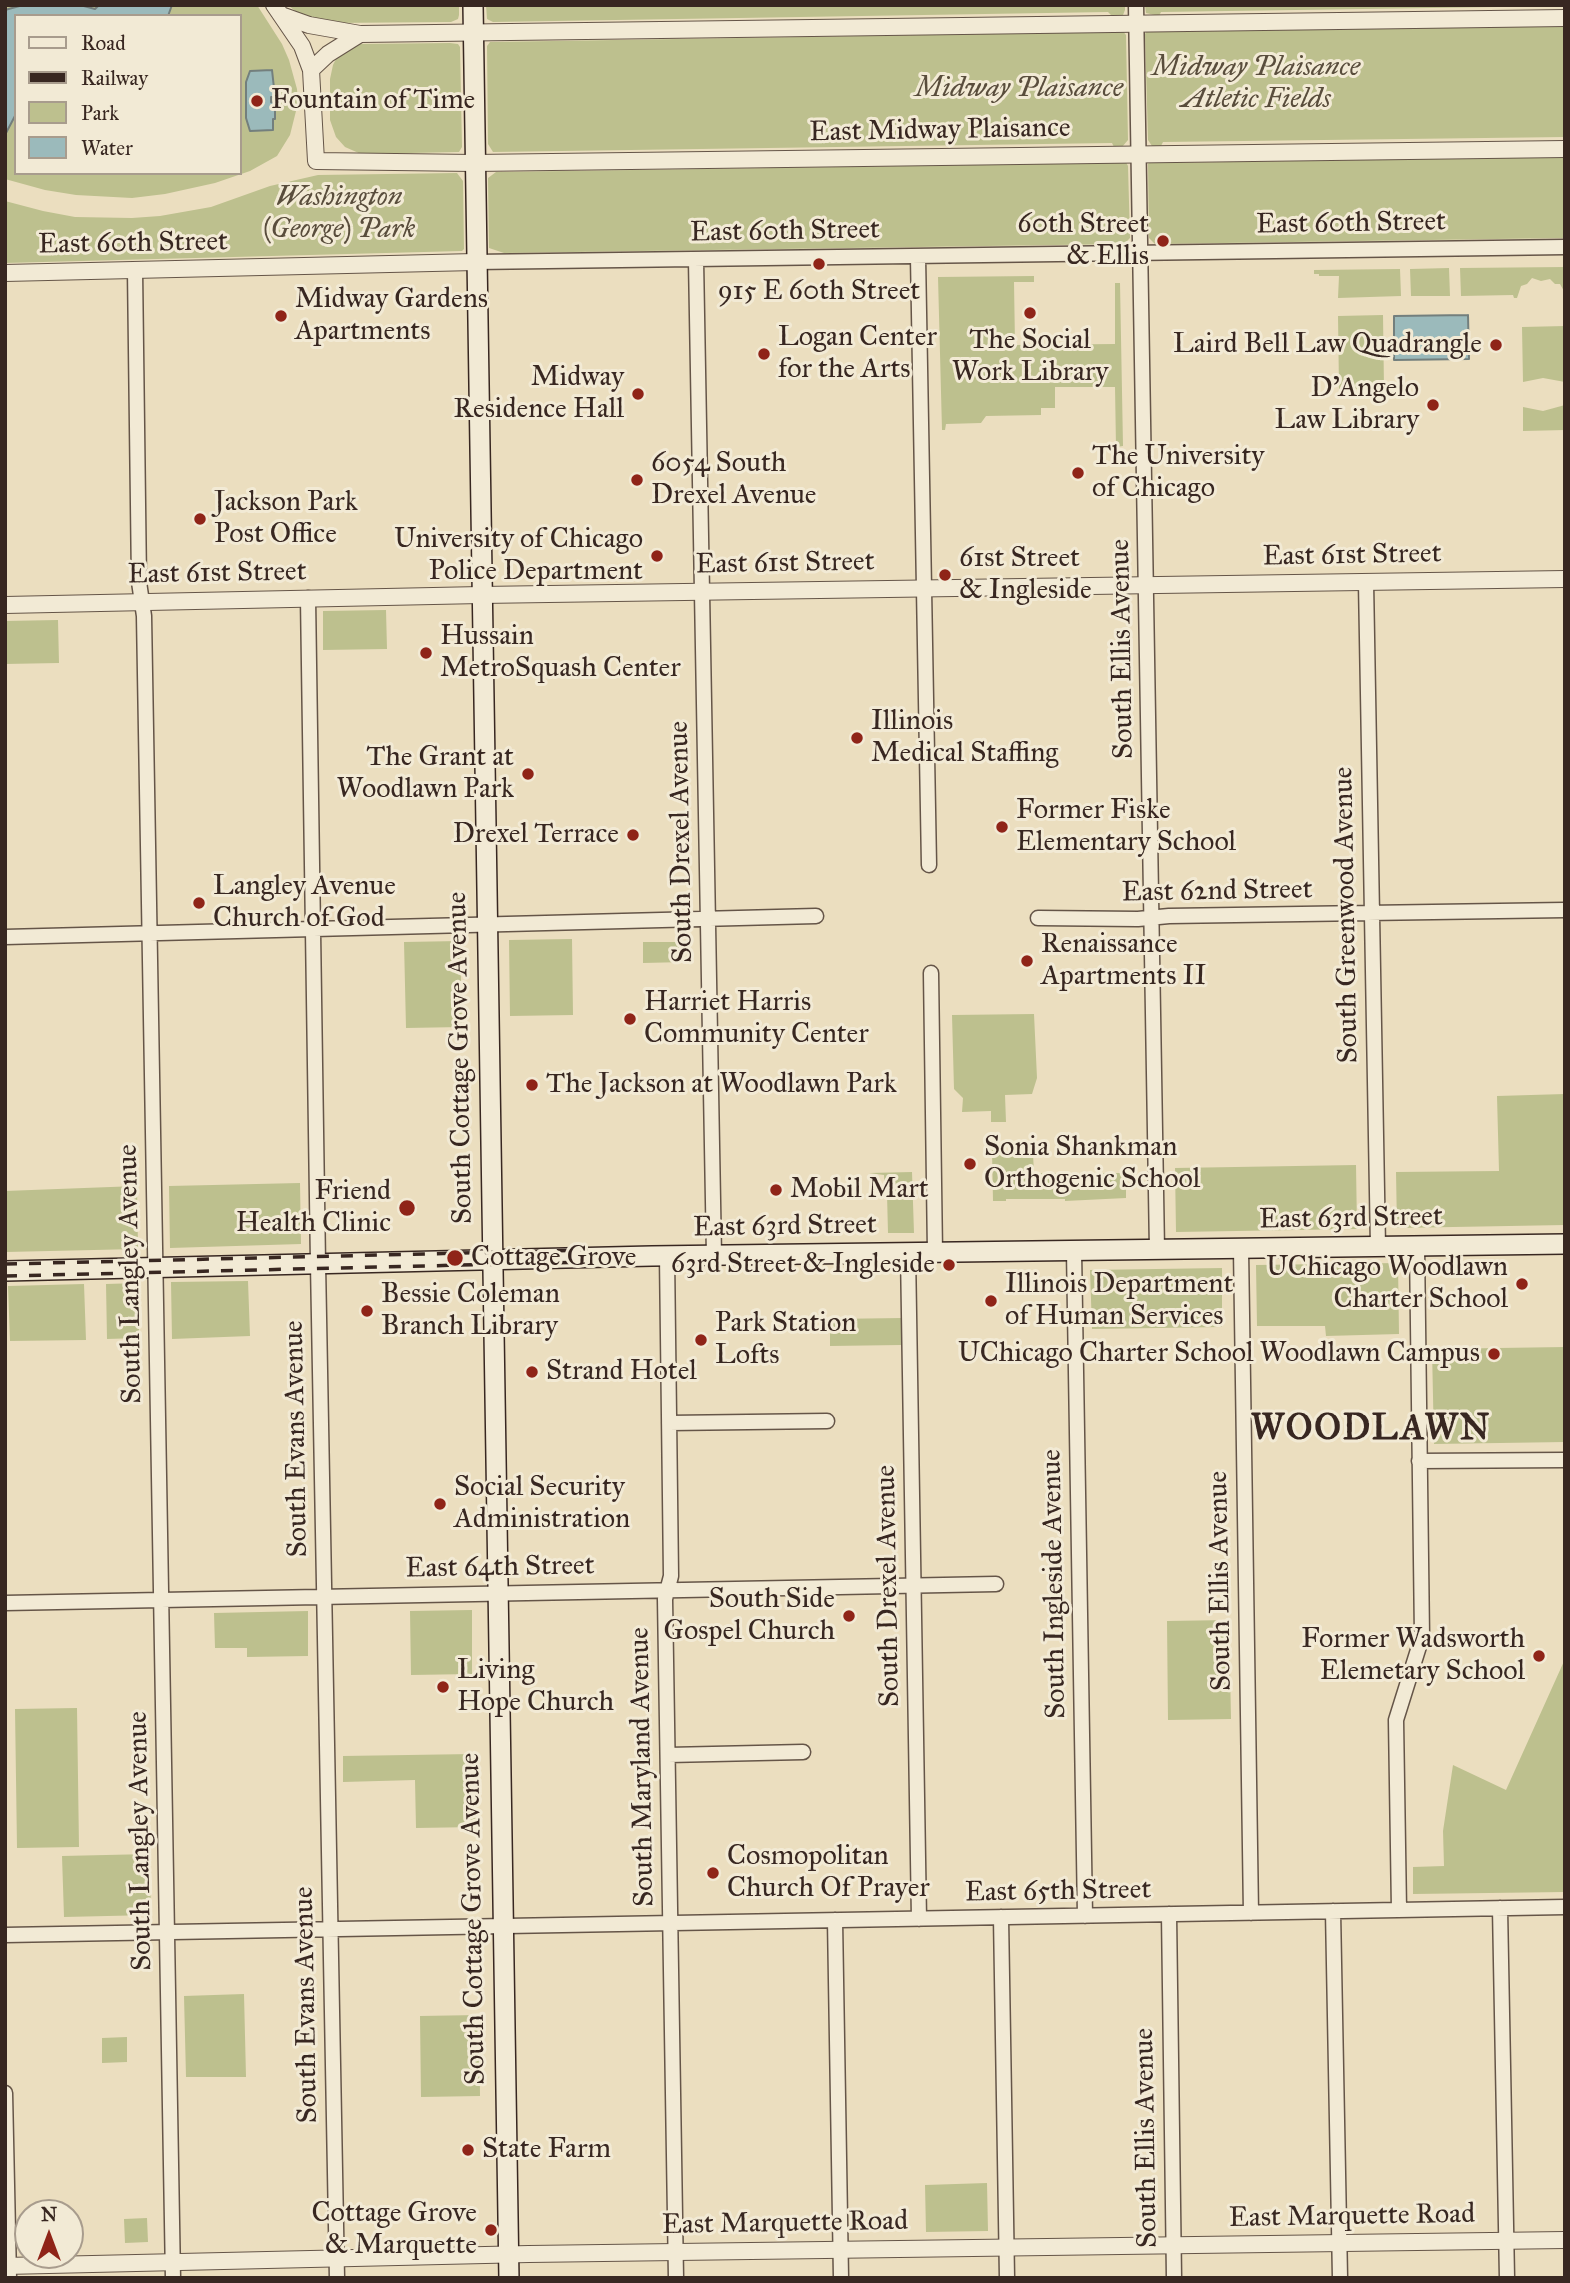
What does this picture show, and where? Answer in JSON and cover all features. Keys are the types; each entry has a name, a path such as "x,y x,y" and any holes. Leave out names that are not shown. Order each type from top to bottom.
{"main road":[{"name":"South Cottage Grove Avenue","path":"472,5 509,2278"},
{"name":"East 63rd Street","path":"5,1271 493,1259 1565,1244"}],"street":[{"name":"South Ellis Avenue","path":"1136,5 1157,1250"},
{"path":"277,10 302,46 311,70 328,54 360,34"},
{"path":"277,10 315,26 360,34 1565,18"},
{"name":"East Midway Plaisance","path":"311,70 316,161 474,163 1565,149"},
{"name":"East 60th Street","path":"5,273 475,262 1565,247"},
{"path":"918,257 929,865"},
{"name":"South Drexel Avenue","path":"696,260 714,1256"},
{"name":"South Langley Avenue","path":"135,270 138,582 144,616 173,2270"},
{"name":"East 61st Street","path":"5,605 481,594 1565,579"},
{"name":"South Greenwood Avenue","path":"1366,582 1378,1247"},
{"name":"South Evans Avenue","path":"308,598 337,2278"},
{"name":"East 62nd Street","path":"1038,918 1565,910"},
{"path":"5,937 816,916"},
{"path":"931,973 935,1253"},
{"path":"1399,1910 1396,1720 1422,1637 1417,1246"},
{"name":"South Ellis Avenue","path":"1241,1249 1251,1913"},
{"name":"South Ingleside Avenue","path":"1074,1251 1085,1916"},
{"name":"South Drexel Avenue","path":"908,1253 919,1919"},
{"name":"South Maryland Avenue","path":"667,1256 671,1576 665,1599 676,2278"},
{"path":"669,1423 827,1421"},
{"path":"1419,1461 1565,1460"},
{"name":"East 64th Street","path":"5,1603 996,1584"},
{"path":"668,1755 803,1752"},
{"name":"East 65th Street","path":"5,1935 1565,1907"},
{"path":"1500,1908 1507,2278"},
{"path":"1333,1911 1340,2278"},
{"name":"South Ellis Avenue","path":"1169,1914 1174,2278"},
{"path":"1001,1917 1007,2278"},
{"path":"835,1920 841,2278"},
{"path":"5,2093 7,2270"},
{"name":"East Marquette Road","path":"7,2270 173,2270 336,2259 508,2255 1565,2240"}],"green space":[{"name":"Washington (George) Park","path":"5,5 257,5 289,60 298,103 290,135 277,156 242,174 242,14 14,14 14,175 238,175 165,194 132,198 76,195 5,179"},
{"path":"288,5 459,5 459,15 458,19 451,22 330,23 300,15"},
{"name":"Midway Plaisance","path":"486,5 1125,5 1125,10 1123,15 1113,17 1108,12 493,22 487,19"},
{"name":"Midway Plaisance","path":"1145,5 1565,6 1161,12 1159,16 1146,13"},
{"name":"Midway Plaisance","path":"1565,26 1565,137 1163,142 1161,146 1152,146 1148,140 1147,31 1159,28 1161,32"},
{"name":"Midway Plaisance","path":"1113,29 1122,30 1126,35 1128,140 1122,147 1114,147 1112,143 493,152 488,144 487,46 490,42 1111,32"},
{"name":"Washington (George) Park","path":"450,43 460,47 462,147 459,152 361,154 345,147 336,137 330,120 330,79 337,57 356,44"},
{"name":"Midway Plaisance","path":"1565,157 1565,238 1155,244 1149,238 1150,161 1161,159 1163,163"},
{"name":"Midway Plaisance","path":"1114,159 1125,160 1128,166 1130,238 1124,244 504,253 489,248 488,178 496,172 1113,163"},
{"name":"Washington (George) Park","path":"457,173 463,181 462,251 5,263 5,201 75,217 132,218 211,207 270,186 318,175"},
{"path":"1565,267 1565,293 1560,284 1555,284 1550,279 1541,281 1532,278 1521,286 1517,298 1513,295 1461,296 1460,268"},
{"path":"1449,268 1450,296 1411,296 1410,269"},
{"path":"1400,269 1401,296 1338,298 1339,276 1314,274 1314,270"},
{"path":"1034,276 1034,282 1014,282 1015,345 1115,344 1115,283 1120,283 1123,446 1116,447 1115,387 1055,387 1055,408 1041,408 1041,415 986,416 981,423 946,424 945,430 942,430 938,277"},
{"path":"1383,315 1384,388 1339,389 1338,316"},
{"path":"1565,326 1565,382 1543,378 1523,382 1522,327"},
{"path":"1565,405 1565,430 1523,431 1523,407 1543,411"},
{"path":"386,610 387,649 323,650 323,611"},
{"path":"58,620 59,663 5,664 5,621"},
{"path":"572,939 573,1015 510,1016 509,940"},
{"path":"460,941 462,1027 406,1028 404,942"},
{"path":"643,942 685,942 685,962 643,963"},
{"path":"1034,1014 1037,1078 1032,1094 1005,1095 1006,1122 991,1122 991,1111 962,1112 963,1098 954,1089 952,1015"},
{"path":"1565,1094 1565,1225 1397,1228 1396,1172 1499,1171 1497,1096"},
{"path":"992,1150 1005,1150 1006,1155 1033,1154 1034,1173 1126,1173 1126,1198 993,1201"},
{"path":"1356,1165 1357,1229 1176,1232 1175,1168"},
{"path":"912,1172 914,1233 888,1233 884,1175 869,1173"},
{"path":"300,1183 301,1244 170,1248 169,1186"},
{"path":"137,1186 138,1249 6,1252 5,1191"},
{"path":"1398,1263 1399,1334 1326,1336 1325,1326 1257,1326 1256,1265"},
{"path":"1222,1268 1222,1327 1092,1329 1090,1270"},
{"path":"248,1281 250,1336 172,1339 171,1282"},
{"path":"139,1283 139,1338 107,1339 106,1284"},
{"path":"84,1284 86,1340 10,1341 8,1286"},
{"path":"902,1318 901,1345 830,1346 830,1319"},
{"path":"1565,1347 1565,1442 1434,1444 1432,1349"},
{"path":"472,1610 472,1674 411,1675 410,1611"},
{"path":"308,1611 308,1656 247,1657 247,1648 215,1648 214,1613"},
{"path":"1229,1620 1231,1719 1168,1720 1167,1621"},
{"path":"1565,1659 1565,1892 1413,1894 1413,1867 1444,1866 1443,1831 1453,1765 1506,1790"},
{"path":"77,1708 79,1847 17,1848 15,1709"},
{"path":"473,1754 476,1827 416,1828 415,1780 343,1782 343,1756"},
{"path":"150,1854 151,1915 64,1917 62,1856"},
{"path":"244,1994 246,2077 186,2077 184,1996"},
{"path":"479,2015 480,2096 421,2097 420,2016"},
{"path":"127,2037 127,2062 102,2063 102,2038"},
{"path":"987,2183 988,2231 926,2232 925,2185"},
{"path":"147,2218 148,2242 125,2243 124,2219"}],"water":[{"path":"23,5 80,5 95,9 99,5 172,5 169,14 14,14 14,118 5,140 5,10"},
{"path":"272,70 275,97 271,97 271,102 275,103 273,130 250,131 246,118 246,82 250,71"},
{"path":"1468,315 1469,359 1394,360 1394,316"}],"railway":[{"path":"5,1264 588,1250"},
{"path":"5,1276 588,1262"}],"place":[{"name":"Fountain of Time","path":"257,101"},
{"name":"60th Street & Ellis","path":"1163,241"},
{"name":"915 E 60th Street","path":"819,264"},
{"name":"The Social Work Library","path":"1030,313"},
{"name":"Midway Gardens Apartments","path":"281,316"},
{"name":"Laird Bell Law Quadrangle","path":"1496,345"},
{"name":"Logan Center for the Arts","path":"764,354"},
{"name":"Midway Residence Hall","path":"638,394"},
{"name":"D'Angelo Law Library","path":"1433,405"},
{"name":"The University of Chicago","path":"1078,473"},
{"name":"6054 South Drexel Avenue","path":"637,480"},
{"name":"Jackson Park Post Office","path":"200,519"},
{"name":"University of Chicago Police Department","path":"657,556"},
{"name":"61st Street & Ingleside","path":"945,575"},
{"name":"Hussain MetroSquash Center","path":"426,653"},
{"name":"Illinois Medical Staffing","path":"857,738"},
{"name":"The Grant at Woodlawn Park","path":"528,774"},
{"name":"Former Fiske Elementary School","path":"1002,827"},
{"name":"Drexel Terrace","path":"633,835"},
{"name":"Langley Avenue Church of God","path":"199,903"},
{"name":"Renaissance Apartments II","path":"1027,961"},
{"name":"Harriet Harris Community Center","path":"630,1019"},
{"name":"The Jackson at Woodlawn Park","path":"532,1085"},
{"name":"Sonia Shankman Orthogenic School","path":"970,1164"},
{"name":"Mobil Mart","path":"776,1190"},
{"name":"Friend Health Clinic","path":"407,1208"},
{"name":"Cottage Grove","path":"455,1258"},
{"name":"63rd Street & Ingleside","path":"949,1265"},
{"name":"UChicago Woodlawn Charter School","path":"1522,1284"},
{"name":"Illinois Department of Human Services","path":"991,1301"},
{"name":"Bessie Coleman Branch Library","path":"367,1311"},
{"name":"Park Station Lofts","path":"701,1340"},
{"name":"UChicago Charter School Woodlawn Campus","path":"1494,1354"},
{"name":"Strand Hotel","path":"532,1372"},
{"name":"Social Security Administration","path":"440,1504"},
{"name":"South Side Gospel Church","path":"849,1616"},
{"name":"Former Wadsworth Elemetary School","path":"1539,1656"},
{"name":"Living Hope Church","path":"443,1687"},
{"name":"Cosmopolitan Church Of Prayer","path":"713,1873"},
{"name":"State Farm","path":"468,2150"},
{"name":"Cottage Grove & Marquette","path":"491,2230"}],"district":[{"name":"WOODLAWN","path":"1371,1430"}],"park label":[{"name":"Midway Plaisance Atletic Fields","path":"1256,84"}]}
